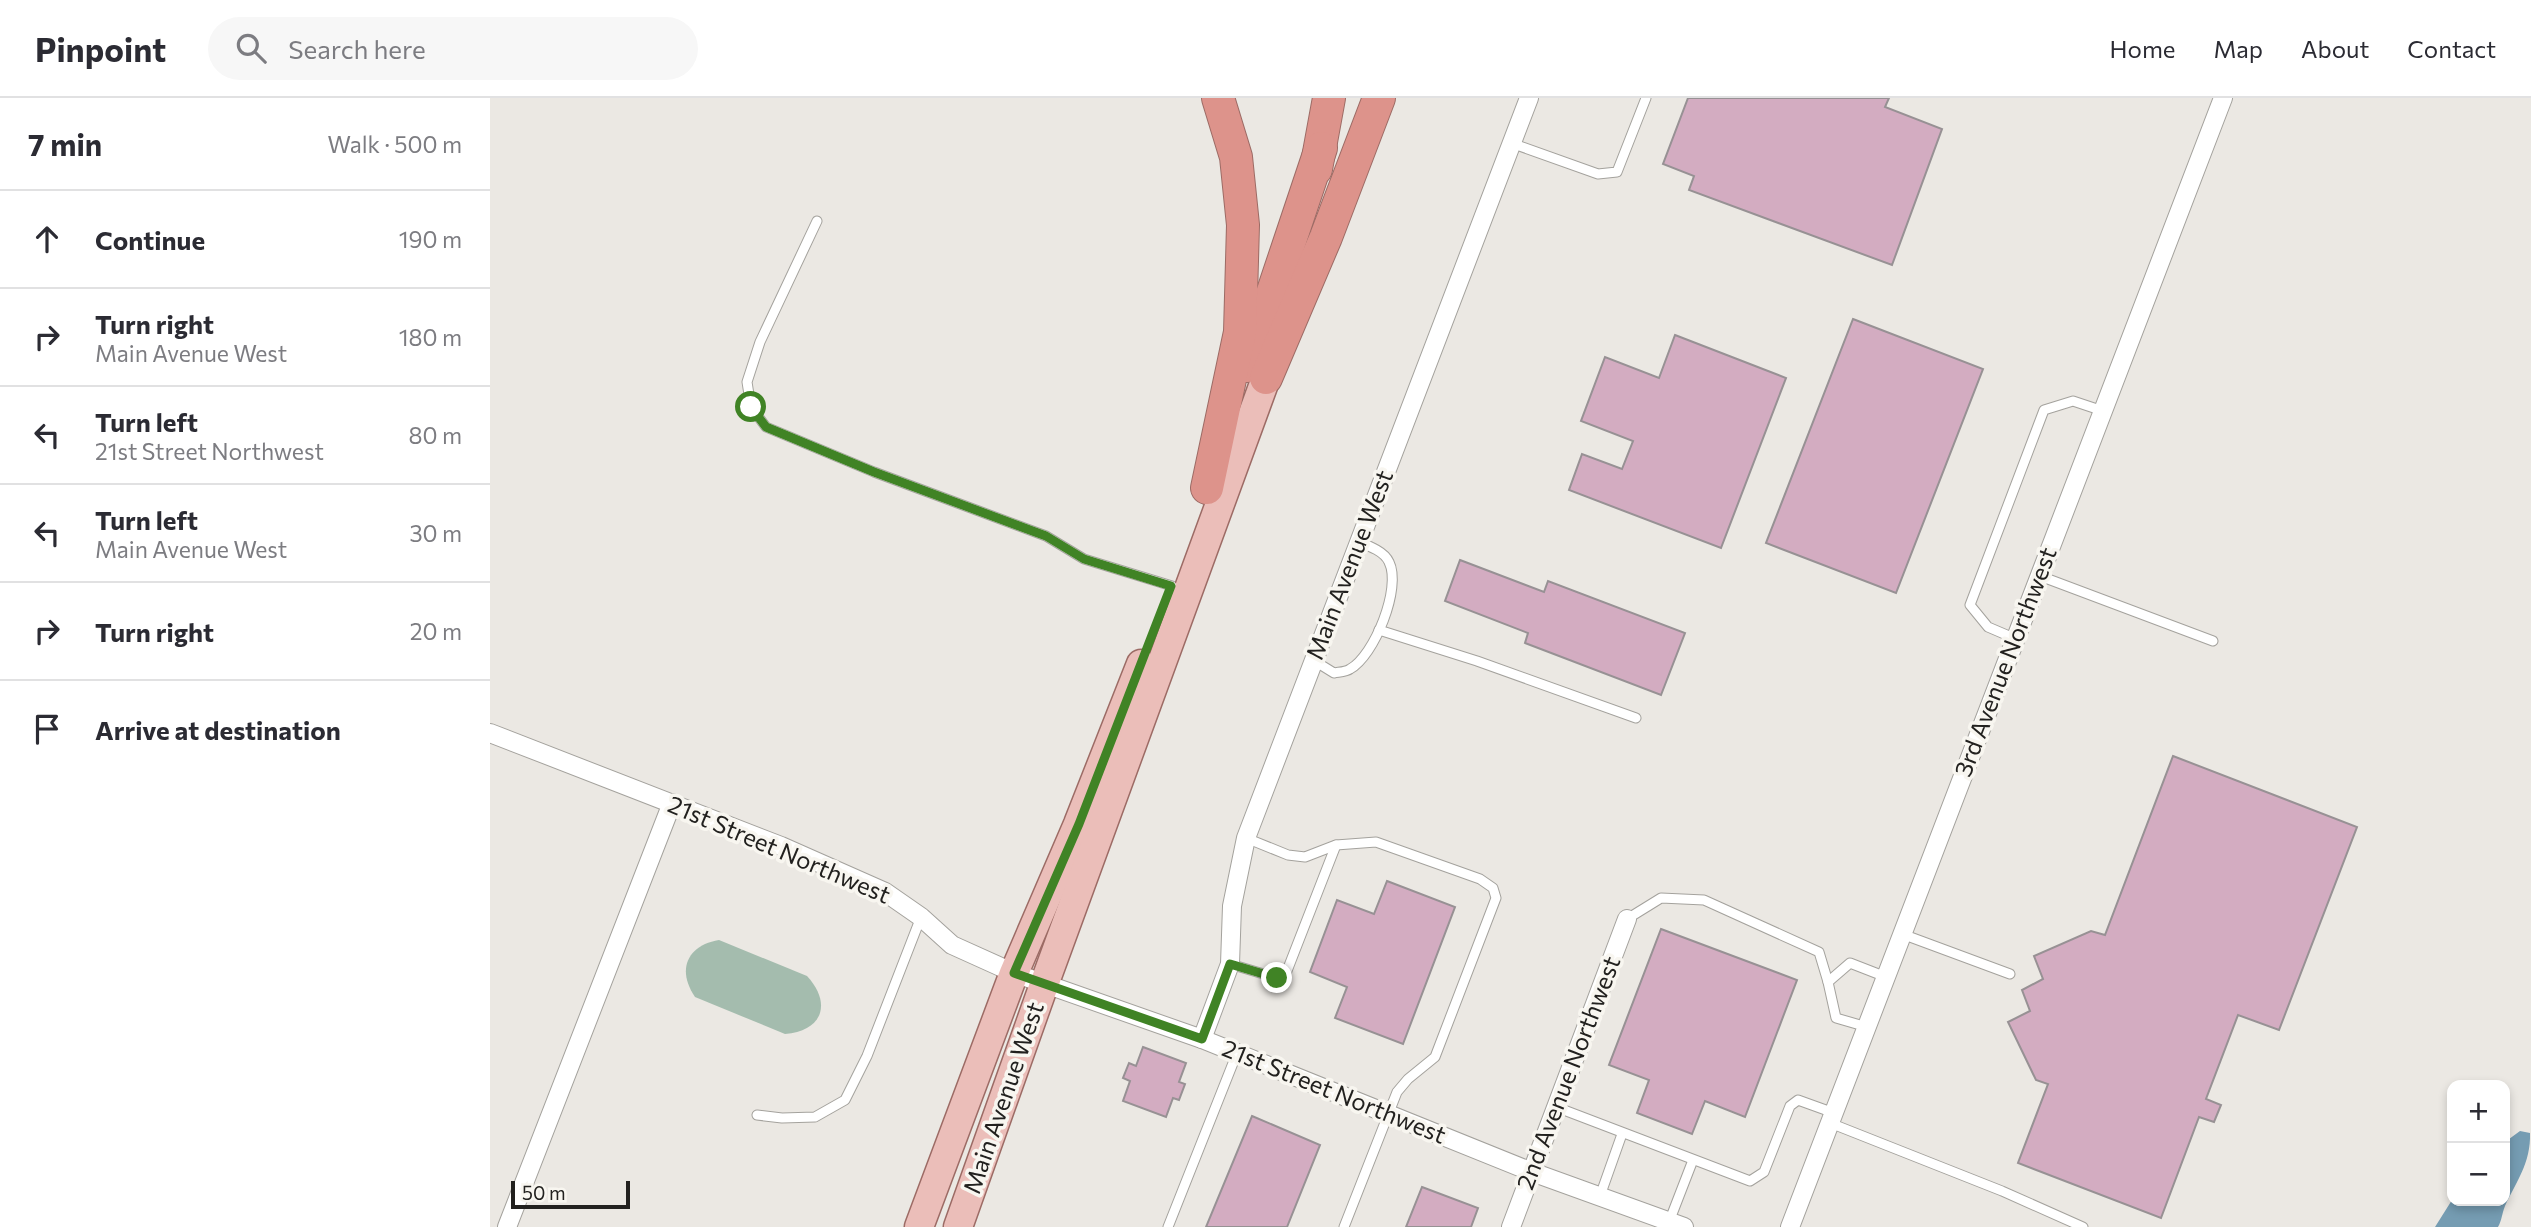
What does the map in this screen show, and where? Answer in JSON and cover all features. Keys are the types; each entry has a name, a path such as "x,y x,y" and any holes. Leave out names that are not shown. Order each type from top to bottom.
{"highway":[{"path":"1208,488 1240,332 1243,225 1236,157 1218,98"},
{"path":"1266,378 1321,148 1329,98"},
{"path":"1266,378 1326,237 1379,98"},
{"path":"1208,488 1321,148"}],"main road":[{"name":"Main Avenue West","path":"958,1227 1266,378"},
{"name":"Main Avenue West","path":"919,1227 1014,973 1079,824 1208,488"}],"street":[{"name":"Main Avenue West","path":"1202,1039 1230,964 1232,906 1246,838 1529,98"},
{"name":"3rd Avenue Northwest","path":"1790,1227 2223,98"},
{"name":"21st Street Northwest","path":"490,733 781,846 885,892 921,916 951,945 1014,973 1202,1039 1532,1172 1677,1224"},
{"path":"507,1227 672,803"},
{"name":"2nd Avenue Northwest","path":"1511,1227 1627,919"}],"lane":[{"path":"1511,143 1598,174 1617,172 1646,98"},
{"path":"817,221 760,342 747,382 751,407 766,427 874,472 1046,536 1084,559 1171,586"},
{"path":"2016,639 1988,627 1970,606 2044,410 2073,401 2103,411"},
{"path":"1313,660 1334,673 1350,670 1369,652 1386,615 1391,586 1390,563 1378,550 1358,541"},
{"path":"2040,576 2213,641"},
{"path":"1379,630 1477,661 1636,718"},
{"path":"1246,838 1288,855 1305,857 1336,845 1376,842 1480,879 1493,888 1496,898 1435,1057 1408,1079 1397,1092 1343,1227"},
{"path":"1230,964 1277,978 1285,976 1336,845"},
{"path":"1627,919 1661,898 1703,900 1819,952 1836,1018 1867,1027"},
{"path":"757,1115 782,1118 815,1116 845,1100 867,1056 921,916"},
{"path":"1902,934 2010,974"},
{"path":"1828,982 1850,963 1886,977"},
{"path":"1168,1227 1237,1053"},
{"path":"1556,1107 1750,1181 1764,1172 1790,1105 1798,1100 1832,1118 2083,1227"},
{"path":"1600,1196 1622,1134"},
{"path":"1677,1224 1693,1160"}],"green space":[{"path":"719,940 807,976 815,986 821,1005 820,1014 815,1021 798,1032 785,1034 695,997 686,977 688,960 700,947"}],"water":[{"path":"2520,1131 2530,1133 2528,1154 2510,1196 2510,1143 2510,1138"},
{"path":"2448,1206 2505,1206 2498,1227 2435,1227"}],"building":[{"path":"1688,98 1889,98 1885,107 1942,129 1892,265 1689,190 1694,176 1663,164"},
{"path":"1853,319 1983,369 1896,593 1766,543"},
{"path":"1675,335 1786,378 1721,548 1569,490 1582,454 1622,469 1633,441 1581,421 1605,357 1659,378"},
{"path":"1460,560 1544,592 1548,581 1685,633 1661,695 1525,643 1528,633 1445,601"},
{"path":"2173,756 2357,827 2279,1030 2238,1015 2206,1099 2221,1105 2214,1122 2199,1117 2161,1218 2018,1163 2048,1084 2036,1080 2008,1022 2030,1011 2022,990 2043,979 2034,956 2091,931 2105,935"},
{"path":"1387,881 1455,907 1403,1044 1335,1018 1347,987 1310,972 1337,900 1374,914"},
{"path":"1661,929 1797,980 1745,1117 1705,1101 1692,1134 1637,1113 1649,1080 1609,1065"},
{"path":"1143,1047 1186,1063 1179,1082 1185,1084 1179,1100 1173,1098 1166,1117 1123,1101 1130,1081 1123,1078 1129,1063 1136,1066"},
{"path":"1252,1116 1320,1145 1287,1227 1206,1227"},
{"path":"1422,1187 1478,1208 1471,1227 1406,1227"}],"route":[{"path":"751,407 766,427 874,472 1046,536 1084,559 1171,586 1079,824 1014,973 1202,1039 1230,964 1277,978"}]}
